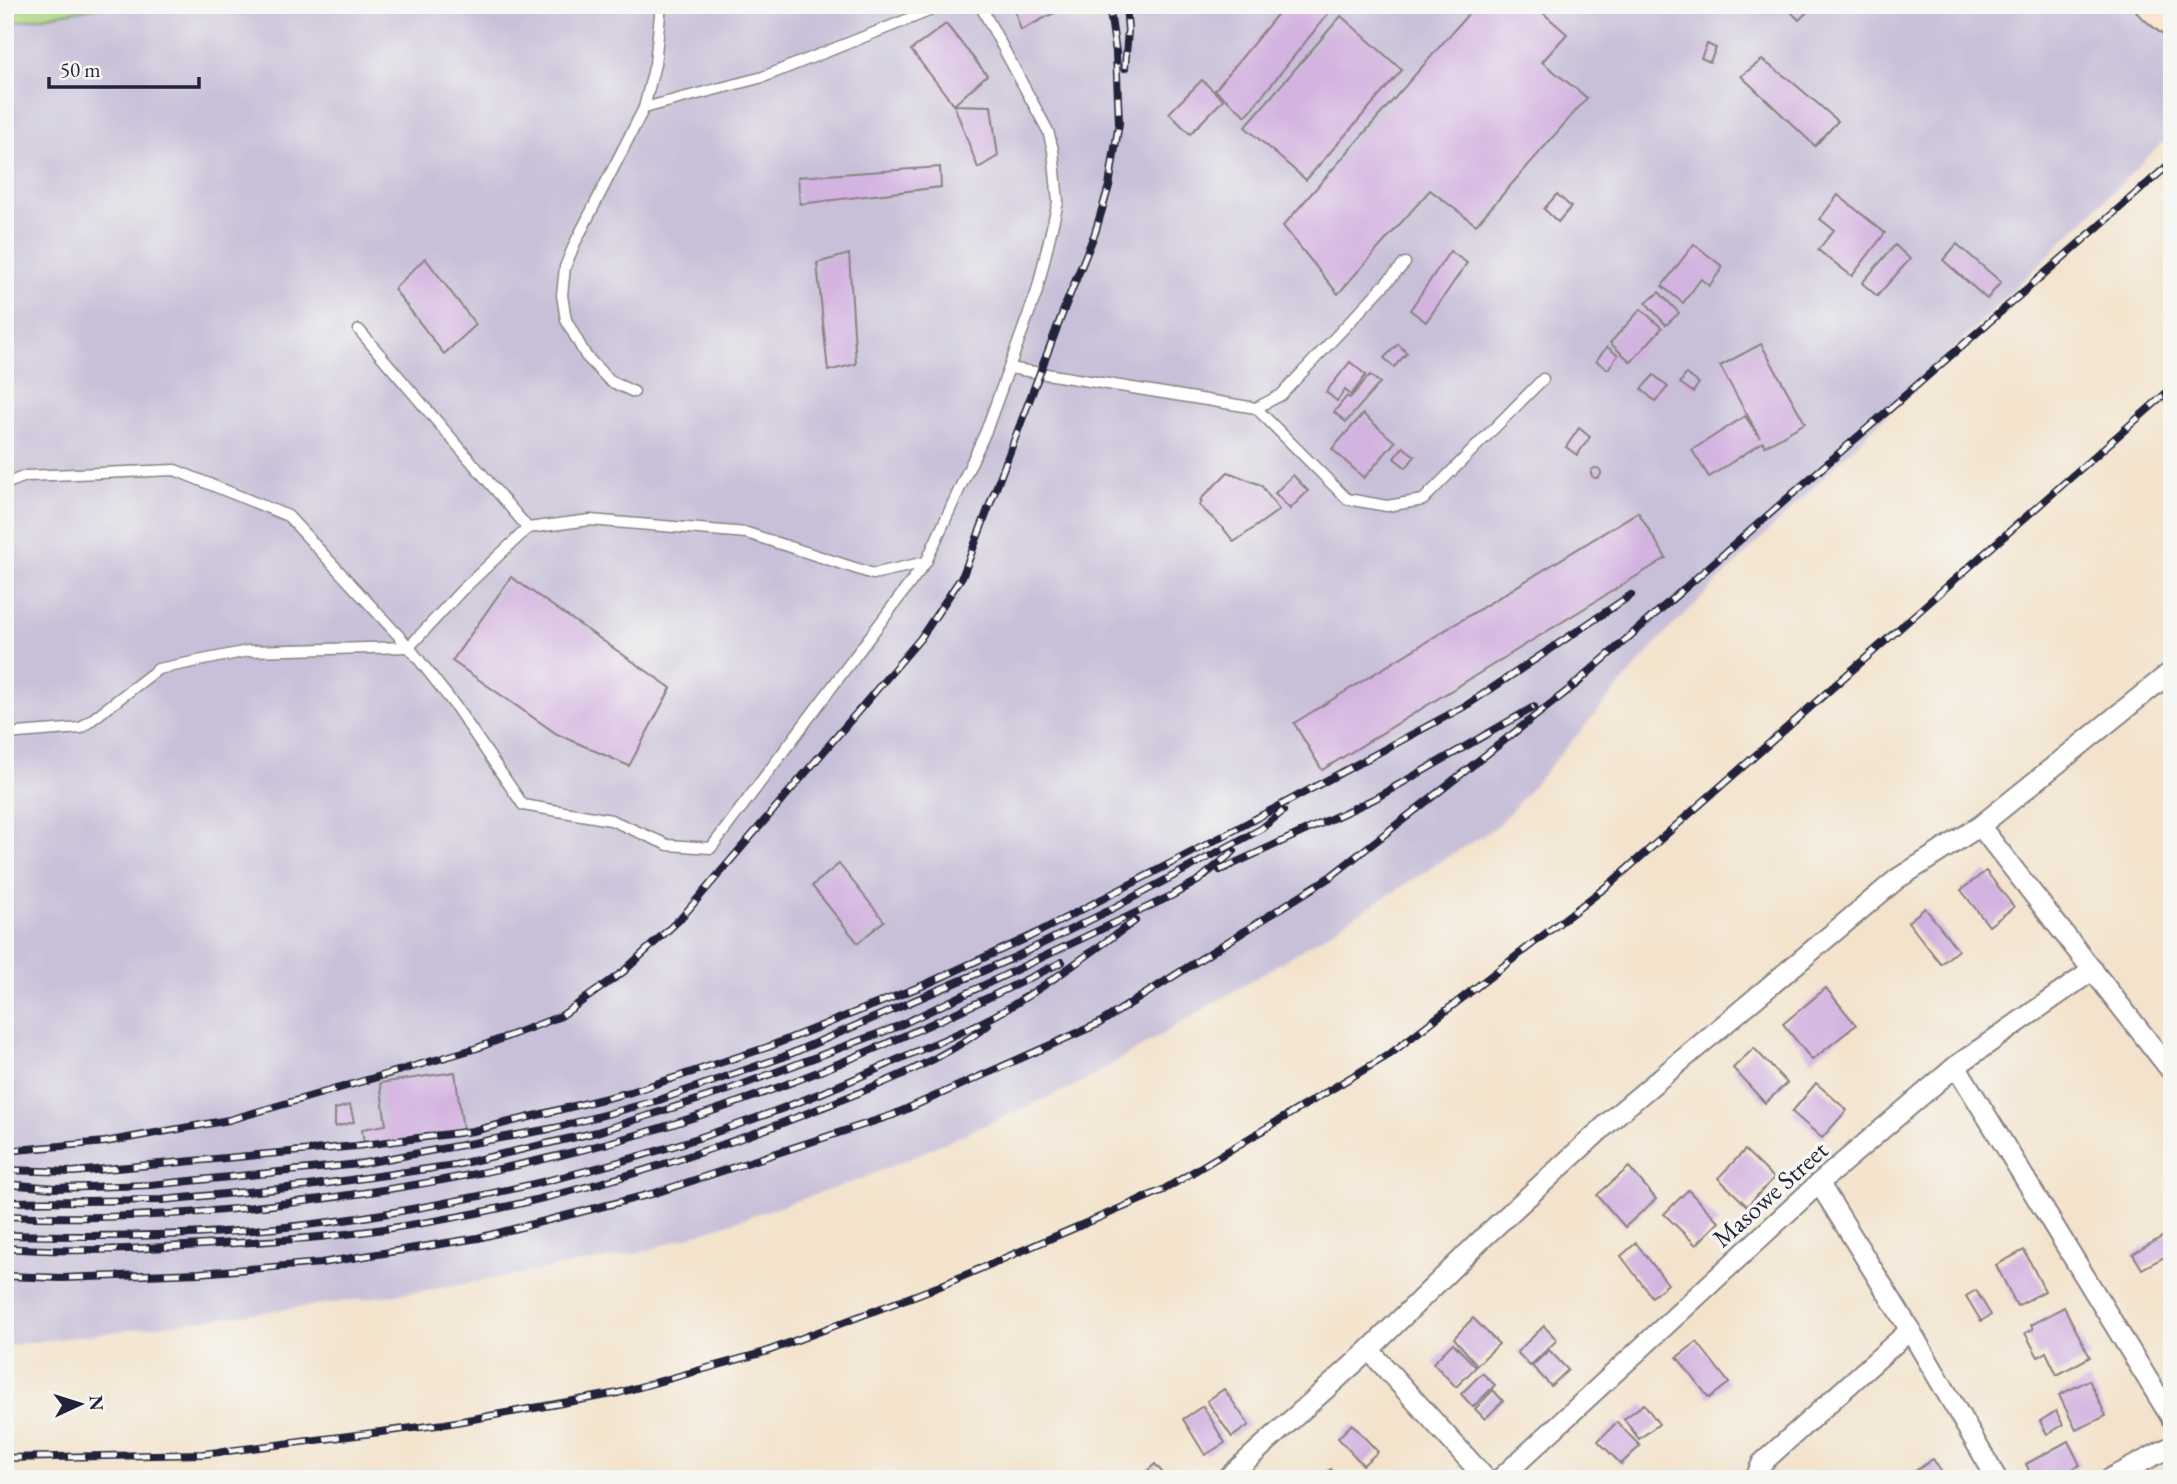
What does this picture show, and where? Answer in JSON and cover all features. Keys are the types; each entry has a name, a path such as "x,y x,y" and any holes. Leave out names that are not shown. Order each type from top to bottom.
{"street":[{"path":"2150,5 2172,23"},
{"path":"1227,1479 1369,1350 1484,1237 1619,1113 1897,879 1980,826 2172,671"},
{"path":"1980,826 2172,1072"},
{"name":"Masowe Street","path":"1500,1479 1819,1183 1956,1066 2093,970"},
{"path":"1956,1066 2172,1419"},
{"path":"1819,1183 1910,1330 1997,1479"},
{"path":"1755,1479 1762,1463 1910,1330"},
{"path":"1369,1350 1486,1479"},
{"path":"2109,1479 2172,1446"}],"lane":[{"path":"634,392 610,381 586,356 566,320 562,295 565,267 575,243 644,108 655,64 661,5"},
{"path":"644,108 763,77 944,5"},
{"path":"5,484 26,476 175,470 288,516 409,647 456,707 523,805 611,820 668,845 711,848 926,562 986,431 1037,291 1059,202 1054,150 1048,131 979,5"},
{"path":"1256,408 1281,395 1405,263"},
{"path":"359,330 528,528"},
{"path":"1009,368 1256,408 1347,499 1387,506 1423,500 1543,379"},
{"path":"5,734 82,728 158,669 248,652 409,647 461,592 528,528 590,520 747,533 873,574 926,562"}],"shaded area":[{"path":"5,5 2172,5 2172,133 1664,635 1499,825 1295,954 1083,1082 859,1180 639,1253 430,1290 5,1346"}],"green space":[{"path":"5,5 108,5 5,24"}],"building":[{"path":"804,5 825,5 807,15"},
{"path":"856,5 877,5 877,6 858,11"},
{"path":"1013,5 1059,5 1060,10 1021,30"},
{"path":"1285,5 1335,5 1246,116 1215,90"},
{"path":"1476,5 1534,5 1567,34 1542,62 1587,98 1476,225 1430,190 1338,294 1283,226"},
{"path":"1795,5 1809,5 1811,8 1799,20 1790,11"},
{"path":"1341,16 1402,70 1306,180 1245,127"},
{"path":"946,24 987,75 954,105 911,50"},
{"path":"1707,44 1716,48 1710,62 1701,58"},
{"path":"1762,60 1838,121 1815,146 1741,76"},
{"path":"1202,80 1223,100 1190,134 1169,113"},
{"path":"954,105 991,106 998,156 978,168"},
{"path":"940,167 941,187 800,204 798,177"},
{"path":"1557,194 1571,207 1558,222 1544,209"},
{"path":"1838,195 1885,233 1852,276 1818,250 1834,230 1820,219"},
{"path":"1694,244 1723,267 1709,286 1701,279 1683,303 1662,286"},
{"path":"1957,244 2001,282 1987,299 1943,260"},
{"path":"1895,245 1910,259 1877,296 1862,283"},
{"path":"1450,251 1467,263 1426,322 1410,310"},
{"path":"849,254 856,364 828,371 817,263"},
{"path":"425,258 476,325 444,354 394,289"},
{"path":"1659,292 1679,313 1666,325 1646,303"},
{"path":"1641,309 1662,328 1631,362 1610,343"},
{"path":"1398,344 1407,353 1394,367 1384,358"},
{"path":"1761,344 1805,423 1765,446 1763,442 1709,477 1692,450 1745,416 1760,438 1720,366"},
{"path":"1607,347 1618,355 1608,369 1596,361"},
{"path":"1350,362 1366,375 1351,395 1345,390 1337,401 1326,392"},
{"path":"1686,374 1699,383 1693,392 1680,383"},
{"path":"1370,375 1380,383 1346,422 1334,412"},
{"path":"1654,375 1668,387 1655,401 1641,389"},
{"path":"1363,414 1395,442 1364,478 1332,449"},
{"path":"1579,428 1590,437 1577,455 1566,447"},
{"path":"1403,447 1415,456 1406,468 1394,458"},
{"path":"1596,468 1600,469 1600,477 1596,478 1592,477 1591,473 1592,469"},
{"path":"1228,472 1261,485 1279,510 1234,542 1199,505 1202,502 1200,500"},
{"path":"1293,475 1308,491 1290,509 1275,493"},
{"path":"1638,512 1666,558 1322,770 1294,723"},
{"path":"511,577 671,688 629,766 557,734 452,661"},
{"path":"839,864 884,921 858,943 812,886"},
{"path":"1986,871 2014,907 1989,926 1961,890"},
{"path":"1925,908 1958,950 1941,964 1908,922"},
{"path":"1826,988 1856,1025 1812,1060 1783,1024"},
{"path":"1754,1048 1787,1083 1765,1103 1733,1068"},
{"path":"455,1072 463,1130 364,1144 362,1129 386,1125 380,1083"},
{"path":"1816,1083 1847,1110 1822,1138 1792,1112"},
{"path":"350,1105 354,1122 335,1127 335,1109"},
{"path":"1745,1150 1774,1178 1747,1206 1718,1178"},
{"path":"1629,1167 1656,1199 1625,1227 1597,1195"},
{"path":"1688,1190 1719,1222 1696,1245 1664,1214"},
{"path":"2167,1234 2172,1243 2172,1253 2142,1269 2133,1254"},
{"path":"1636,1243 1668,1284 1652,1297 1621,1256"},
{"path":"2024,1250 2045,1291 2017,1306 1996,1265"},
{"path":"1976,1290 1991,1315 1981,1321 1966,1296"},
{"path":"2064,1307 2090,1357 2057,1375 2046,1352 2038,1357 2025,1333 2033,1329 2031,1325"},
{"path":"1473,1318 1499,1344 1477,1365 1454,1338"},
{"path":"1544,1326 1557,1340 1530,1366 1517,1352"},
{"path":"1697,1342 1729,1383 1709,1398 1677,1357"},
{"path":"1453,1343 1476,1367 1456,1387 1433,1363"},
{"path":"1549,1350 1568,1370 1551,1386 1532,1366"},
{"path":"1482,1373 1495,1385 1473,1407 1461,1394"},
{"path":"2089,1380 2106,1416 2076,1430 2059,1395"},
{"path":"1224,1389 1249,1425 1232,1437 1207,1401"},
{"path":"1493,1390 1503,1401 1485,1419 1475,1409"},
{"path":"1644,1404 1659,1424 1639,1439 1624,1419"},
{"path":"1203,1406 1225,1443 1205,1455 1183,1419"},
{"path":"2056,1411 2063,1425 2047,1434 2040,1421"},
{"path":"1617,1422 1640,1446 1621,1464 1598,1441"},
{"path":"1352,1424 1378,1452 1363,1465 1338,1438"},
{"path":"2068,1441 2080,1465 2054,1479 2033,1479 2026,1464"},
{"path":"1933,1459 1946,1479 1904,1479"},
{"path":"1155,1464 1168,1479 1138,1479"},
{"path":"1331,1469 1339,1479 1318,1479"}],"railway":[{"path":"5,1151 105,1142 229,1120 477,1048 561,1016 623,972 682,917 920,639 963,575 1095,233 1109,186 1119,123 1116,52 1109,5"},
{"path":"1125,68 1128,30 1126,5"},
{"path":"1574,685 2172,162"},
{"path":"5,1458 203,1454 445,1424 618,1393 765,1352 940,1286 1163,1190 1390,1054 1611,883 2172,388"},
{"path":"5,1170 73,1172 356,1146 473,1131 631,1092 768,1047 924,985 1029,937 1227,834 1467,705 1631,595"},
{"path":"5,1276 62,1278 199,1273 321,1263 478,1238 655,1193 893,1115 1098,1024 1330,877 1580,681"},
{"path":"1220,870 1374,799 1534,707"},
{"path":"5,1184 55,1188 150,1185 359,1164 555,1128 659,1100 783,1057 1013,958 1261,829 1283,811"},
{"path":"5,1202 162,1200 308,1186 455,1165 597,1132 725,1091 896,1027 1171,896 1199,880 1234,851"},
{"path":"5,1235 182,1234 315,1224 426,1207 628,1160 759,1117 969,1028 1031,993 1135,921"},
{"path":"5,1216 140,1216 274,1205 409,1186 547,1158 638,1135 770,1091 897,1039 1062,962"},
{"path":"5,1248 103,1250 316,1237 413,1225 530,1201 588,1187 702,1152 813,1111 926,1063 948,1052 988,1025"}]}
